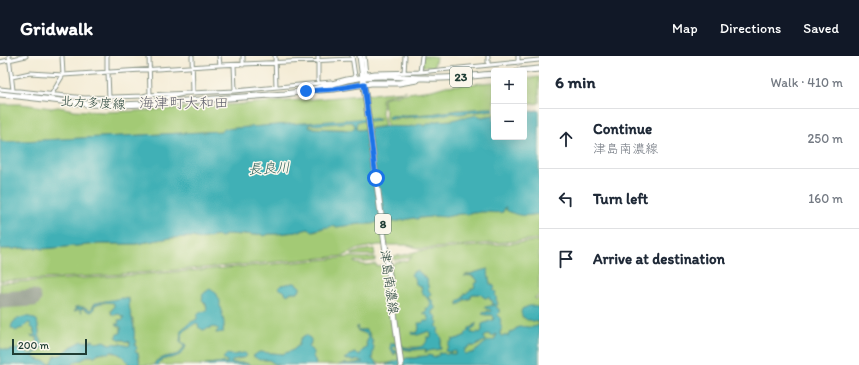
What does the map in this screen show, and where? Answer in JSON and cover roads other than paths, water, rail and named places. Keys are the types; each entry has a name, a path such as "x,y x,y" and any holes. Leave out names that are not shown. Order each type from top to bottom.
{"main road":[{"name":"津島南濃線","path":"360,56 402,365"},
{"path":"527,70 539,69"},
{"name":"23","path":"306,91 334,89 370,83 399,83 427,79 491,74"},
{"path":"306,91 361,76 387,75 427,79"},
{"name":"北方多度線","path":"0,94 88,104 143,104 285,94 306,91"}],"street":[{"path":"0,62 9,58 26,56"},
{"path":"51,95 63,75 62,56"},
{"path":"107,56 109,98"},
{"path":"149,56 150,95"},
{"path":"192,56 193,93"},
{"path":"219,56 220,65"},
{"path":"243,56 243,64"},
{"path":"276,56 276,87"},
{"path":"300,56 300,61"},
{"path":"318,56 318,83"},
{"path":"361,76 364,56"},
{"path":"404,73 405,56"},
{"path":"420,72 422,56"},
{"path":"488,56 488,65"},
{"path":"518,56 518,63"},
{"path":"9,58 13,90"},
{"path":"12,77 30,73 63,75 352,58 361,76"},
{"path":"0,89 75,98 109,98 235,91 331,82 361,76 420,72 539,60"},
{"path":"234,65 235,91"},
{"path":"143,104 193,93"}],"water":[{"path":"491,108 491,110 461,114 453,113 430,117 388,118 388,116 431,114"},
{"name":"長良川","path":"537,110 539,111 539,214 518,215 506,210 505,207 503,212 471,212 468,214 459,214 446,217 433,216 394,222 380,221 372,224 336,227 331,226 312,231 308,229 264,236 260,234 229,234 221,237 218,236 200,239 192,237 170,238 136,244 99,244 42,249 0,249 0,139 2,142 223,131 223,129 369,118 381,119 357,122 356,127 358,130 412,126 419,124 424,126 438,121 453,120 477,115 482,117 491,116 491,140 527,140 527,112","holes":["351,122 355,125 351,130 310,128 308,125"]},
{"path":"488,269 490,284 495,288 493,290 496,292 495,296 497,297 496,299 498,304 496,307 499,309 499,313 497,315 501,319 500,324 502,328 500,335 508,336 516,328 533,327 539,325 539,365 385,365 399,360 398,352 395,352 395,355 390,348 391,343 396,343 405,348 416,348 422,346 426,342 427,336 429,338 431,337 431,333 429,331 418,335 412,334 413,332 418,332 418,323 429,321 427,315 423,313 427,311 426,308 429,308 431,303 421,291 422,287 416,284 415,278 411,275 412,273 417,270 427,279 428,287 430,287 428,289 431,294 428,298 433,301 435,307 432,314 437,317 436,320 438,323 436,326 439,328 438,334 442,338 440,345 441,349 425,352 427,350 426,349 410,350 393,346 393,350 399,352 404,360 406,358 415,358 428,355 434,357 439,355 439,353 444,353 446,355 449,353 455,354 456,351 445,351 452,339 455,340 456,338 457,339 466,335 465,334 469,328 473,327 476,323 475,328 471,330 471,333 480,333 482,330 482,324 493,320 493,315 482,314 484,312 486,313 487,311 490,312 491,310 485,307 495,305 492,304 493,301 490,300 489,297 485,298 480,294 472,294 470,299 464,299 462,303 458,305 459,300 461,300 464,296 463,295 475,287 474,284 478,282 476,278 472,276 464,276","holes":["490,334 491,336 497,335 494,340 485,343 473,352 466,354 464,353 465,349 471,346 477,346 478,343 480,344 481,342 485,341 484,337"]},
{"path":"295,283 300,287 300,290 297,292 291,292 287,295 284,291 278,288 281,285"},
{"path":"210,289 216,293 220,301 224,321 224,332 216,333 219,329 214,327 203,330 198,327 199,325 196,323 183,331 181,341 186,345 184,351 176,357 164,359 157,365 154,365 156,361 181,352 184,346 180,342 181,330 197,319 199,313 207,309 206,304 202,300 202,295"},
{"path":"121,298 129,299 134,329 134,339 137,341 135,345 137,348 135,352 138,353 139,363 141,365 129,365 121,355 112,352 99,353 95,356 87,356 82,360 76,361 72,365 0,365 0,348 7,351 17,349 30,355 39,349 40,345 38,344 37,336 31,336 35,334 30,323 16,331 11,328 15,320 24,317 31,317 37,320 39,335 43,344 43,347 33,355 33,357 51,364 55,356 61,355 82,341 88,342 93,340 96,343 105,341 109,344 129,346 130,342 116,337 117,334 121,333 121,327 116,324 119,324 118,320 123,320 124,317 119,314 112,314 111,311 114,307 114,303 106,302 98,304 94,306 94,310 91,312 82,308 82,312 80,309 74,311 78,308 74,308 75,307 83,307 91,310 95,303"},
{"path":"529,306 539,308 539,323 536,321 527,320 522,316 522,309"},
{"path":"357,329 366,330 368,332 374,346 372,359 379,365 339,365 363,362 344,359 354,353 360,355 362,351 368,347 366,344 368,339 367,334 358,331"},
{"path":"306,335 311,339 309,347 313,352 316,365 279,365 269,360 259,360 253,356 259,352 283,354 293,350 299,345 300,340"},
{"path":"243,353 247,355 245,358 236,359 231,363 246,363 250,365 200,365 227,363 228,362 223,358 227,354 233,355"}],"district":[{"name":"海津町大和田","path":"184,103"}]}
